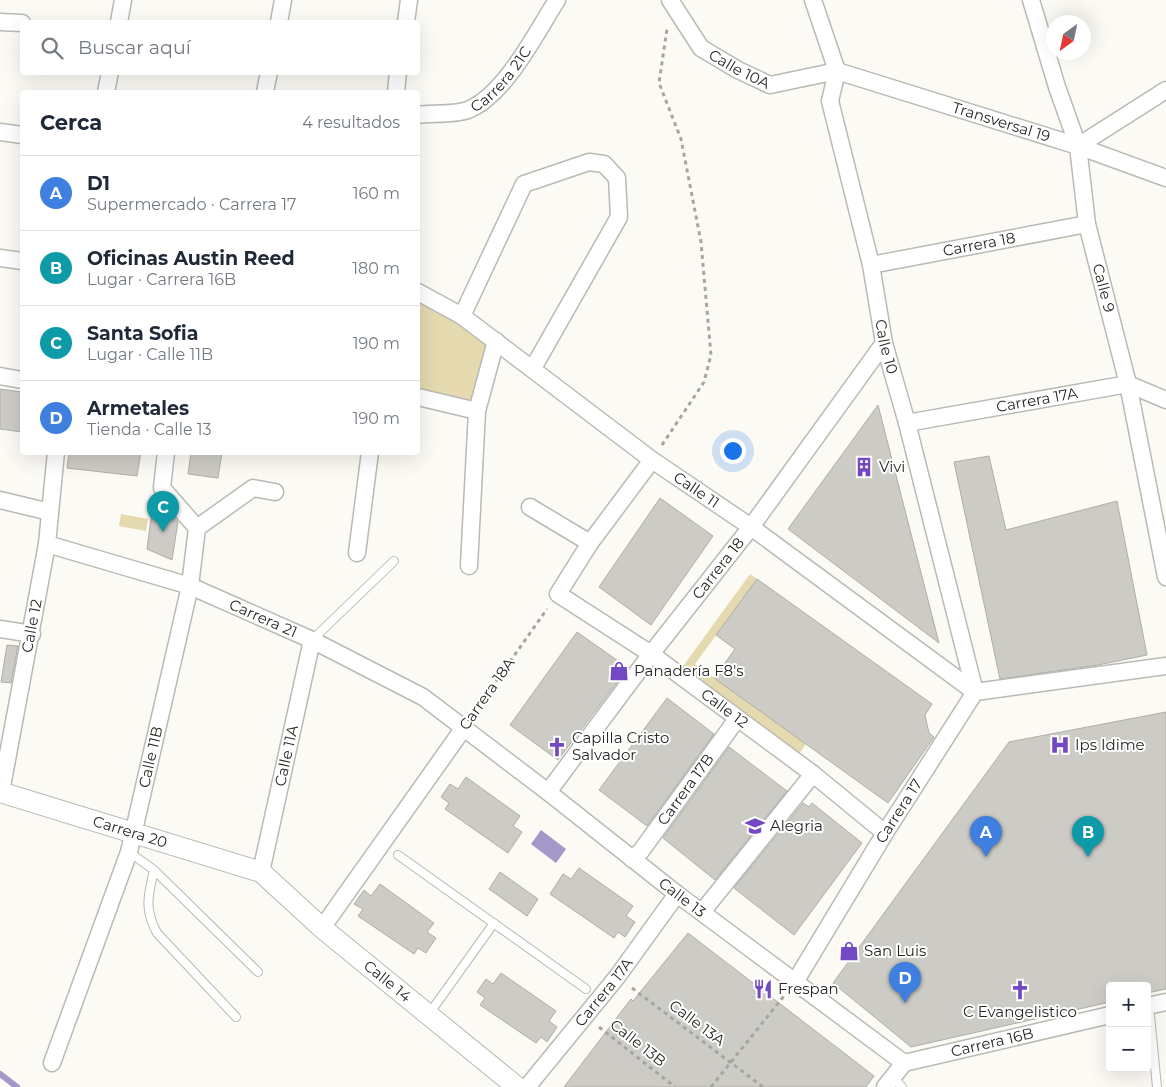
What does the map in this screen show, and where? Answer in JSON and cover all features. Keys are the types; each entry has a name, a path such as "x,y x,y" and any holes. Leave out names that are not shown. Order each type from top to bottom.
{"street":[{"path":"118,20 123,0"},
{"path":"279,20 283,0"},
{"path":"406,20 409,0"},
{"name":"Carrera 21C","path":"420,115 467,110 488,97 511,70 557,0"},
{"name":"Calle 10","path":"813,0 836,71 830,101 871,265 884,343 907,423 975,692"},
{"name":"Calle 9","path":"1031,0 1060,96 1078,146 1087,224 1128,384 1166,577"},
{"name":"Calle 10A","path":"671,2 701,48 738,70 770,85 836,71"},
{"path":"0,22 20,24"},
{"name":"Transversal 19","path":"836,71 1078,146 1166,178"},
{"path":"106,90 109,75"},
{"path":"265,90 268,75"},
{"path":"396,90 398,75"},
{"path":"1078,146 1166,90"},
{"path":"0,132 20,135"},
{"path":"462,316 524,184 589,162 604,164 617,178 619,218 533,368"},
{"name":"Carrera 18","path":"871,265 1087,224"},
{"path":"0,258 20,261"},
{"name":"Calle 11","path":"420,293 462,316 652,460 751,527 975,692"},
{"path":"469,566 477,411 496,341"},
{"name":"Carrera 18","path":"548,792 651,654 751,527 884,343"},
{"path":"0,376 20,380"},
{"path":"1128,384 1166,400"},
{"name":"Carrera 17A","path":"907,423 1128,384"},
{"path":"420,397 477,411"},
{"name":"Calle 12","path":"0,794 32,634 47,544 56,455"},
{"path":"166,455 162,488 197,528 253,488 275,492"},
{"path":"357,553 370,455"},
{"path":"558,594 590,543 652,460"},
{"path":"0,500 50,512"},
{"path":"530,507 590,543"},
{"name":"Calle 11B","path":"52,1064 129,852 132,832 190,586 197,528"},
{"name":"Carrera 21","path":"47,544 190,586 312,640 423,698 463,729"},
{"name":"Calle 12","path":"558,594 651,654 813,774 885,833"},
{"path":"0,629 32,634"},
{"name":"Calle 11A","path":"262,872 312,640"},
{"path":"975,692 1166,666"},
{"name":"Carrera 17","path":"795,982 885,833 975,692"},
{"name":"Carrera 17B","path":"632,859 641,851 737,719"},
{"name":"Calle 13","path":"463,729 548,792 677,894 904,1063"},
{"name":"Carrera 18A","path":"322,928 463,729"},
{"path":"702,912 813,774"},
{"name":"Carrera 20","path":"0,794 262,872"},
{"name":"Calle 14","path":"262,872 322,928 517,1087"},
{"name":"Carrera 17A","path":"527,1087 586,1017 677,894"},
{"path":"1151,1005 1166,1002"},
{"name":"Carrera 16B","path":"904,1063 1106,1016"},
{"path":"893,1084 904,1063"}],"lane":[{"path":"312,640 394,561"},
{"path":"129,852 154,870 258,972"},
{"path":"398,855 586,989"},
{"path":"154,870 148,898 148,917 158,933 236,1016"},
{"path":"429,1014 494,923"},
{"path":"1150,1027 1157,1087"}],"path":[{"path":"652,460 704,382 711,355 699,233 680,139 659,83 671,2"},
{"name":"Carrera 18A","path":"463,729 558,594"},
{"name":"Calle 13A","path":"617,977 763,1087"},
{"path":"710,1087 795,982"},
{"name":"Calle 13B","path":"586,1017 675,1087"}],"shaded area":[{"path":"420,293 496,341 477,411 420,397"},
{"path":"121,514 148,519 146,531 119,526"},
{"path":"750,574 757,579 695,664 806,744 799,754 681,669"},
{"path":"541,830 566,849 556,863 531,844"}],"building":[{"path":"0,389 20,392 20,432 0,429"},
{"name":"Vivi","path":"878,405 939,643 788,529"},
{"path":"69,455 140,455 137,476 67,468"},
{"path":"191,455 222,455 218,478 188,474"},
{"path":"989,456 1006,530 1117,501 1147,655 1098,665 1000,679 954,462"},
{"path":"660,498 713,536 651,625 599,587"},
{"path":"152,511 172,515 178,522 172,560 147,549"},
{"path":"757,579 932,704 925,715 929,733 934,737 888,803 714,678 735,649 716,635"},
{"path":"577,632 628,668 558,760 510,725"},
{"path":"7,645 18,646 11,683 1,682"},
{"path":"667,698 714,734 647,826 599,790"},
{"path":"1166,712 1166,989 1151,992 1151,982 1106,982 1106,1003 911,1047 833,983 1009,742"},
{"path":"729,747 787,791 715,880 663,838"},
{"path":"466,777 520,816 513,826 522,832 508,853 445,809 449,803 441,797 450,784 458,789"},
{"path":"803,803 809,807 812,803 862,843 794,935 734,888"},
{"path":"579,868 633,906 626,916 635,922 625,937 618,932 614,938 550,894 563,874 571,879"},
{"path":"500,872 538,899 527,916 489,889"},
{"path":"380,884 434,923 427,932 436,938 426,953 418,948 414,954 358,916 363,909 354,904 364,890 371,896"},
{"path":"688,933 874,1076 866,1087 564,1087 631,999 633,1001"},
{"path":"501,973 556,1011 549,1021 557,1027 547,1042 541,1037 536,1043 480,1005 485,998 477,992 486,979 493,984"}],"waterway":[{"path":"0,1074 17,1087"}],"place":[{"name":"Vivi","path":"864,467"},
{"name":"Santa Sofia","path":"163,532"},
{"name":"Panadería F8's","path":"619,671"},
{"name":"Ips Idime","path":"1060,745"},
{"name":"Capilla Cristo Salvador","path":"557,747"},
{"name":"Alegria","path":"755,826"},
{"name":"D1","path":"986,857"},
{"name":"Oficinas Austin Reed","path":"1088,857"},
{"name":"San Luis","path":"849,951"},
{"name":"Frespan","path":"763,989"},
{"name":"C Evangelistico","path":"1020,990"},
{"name":"Armetales","path":"905,1003"}]}
